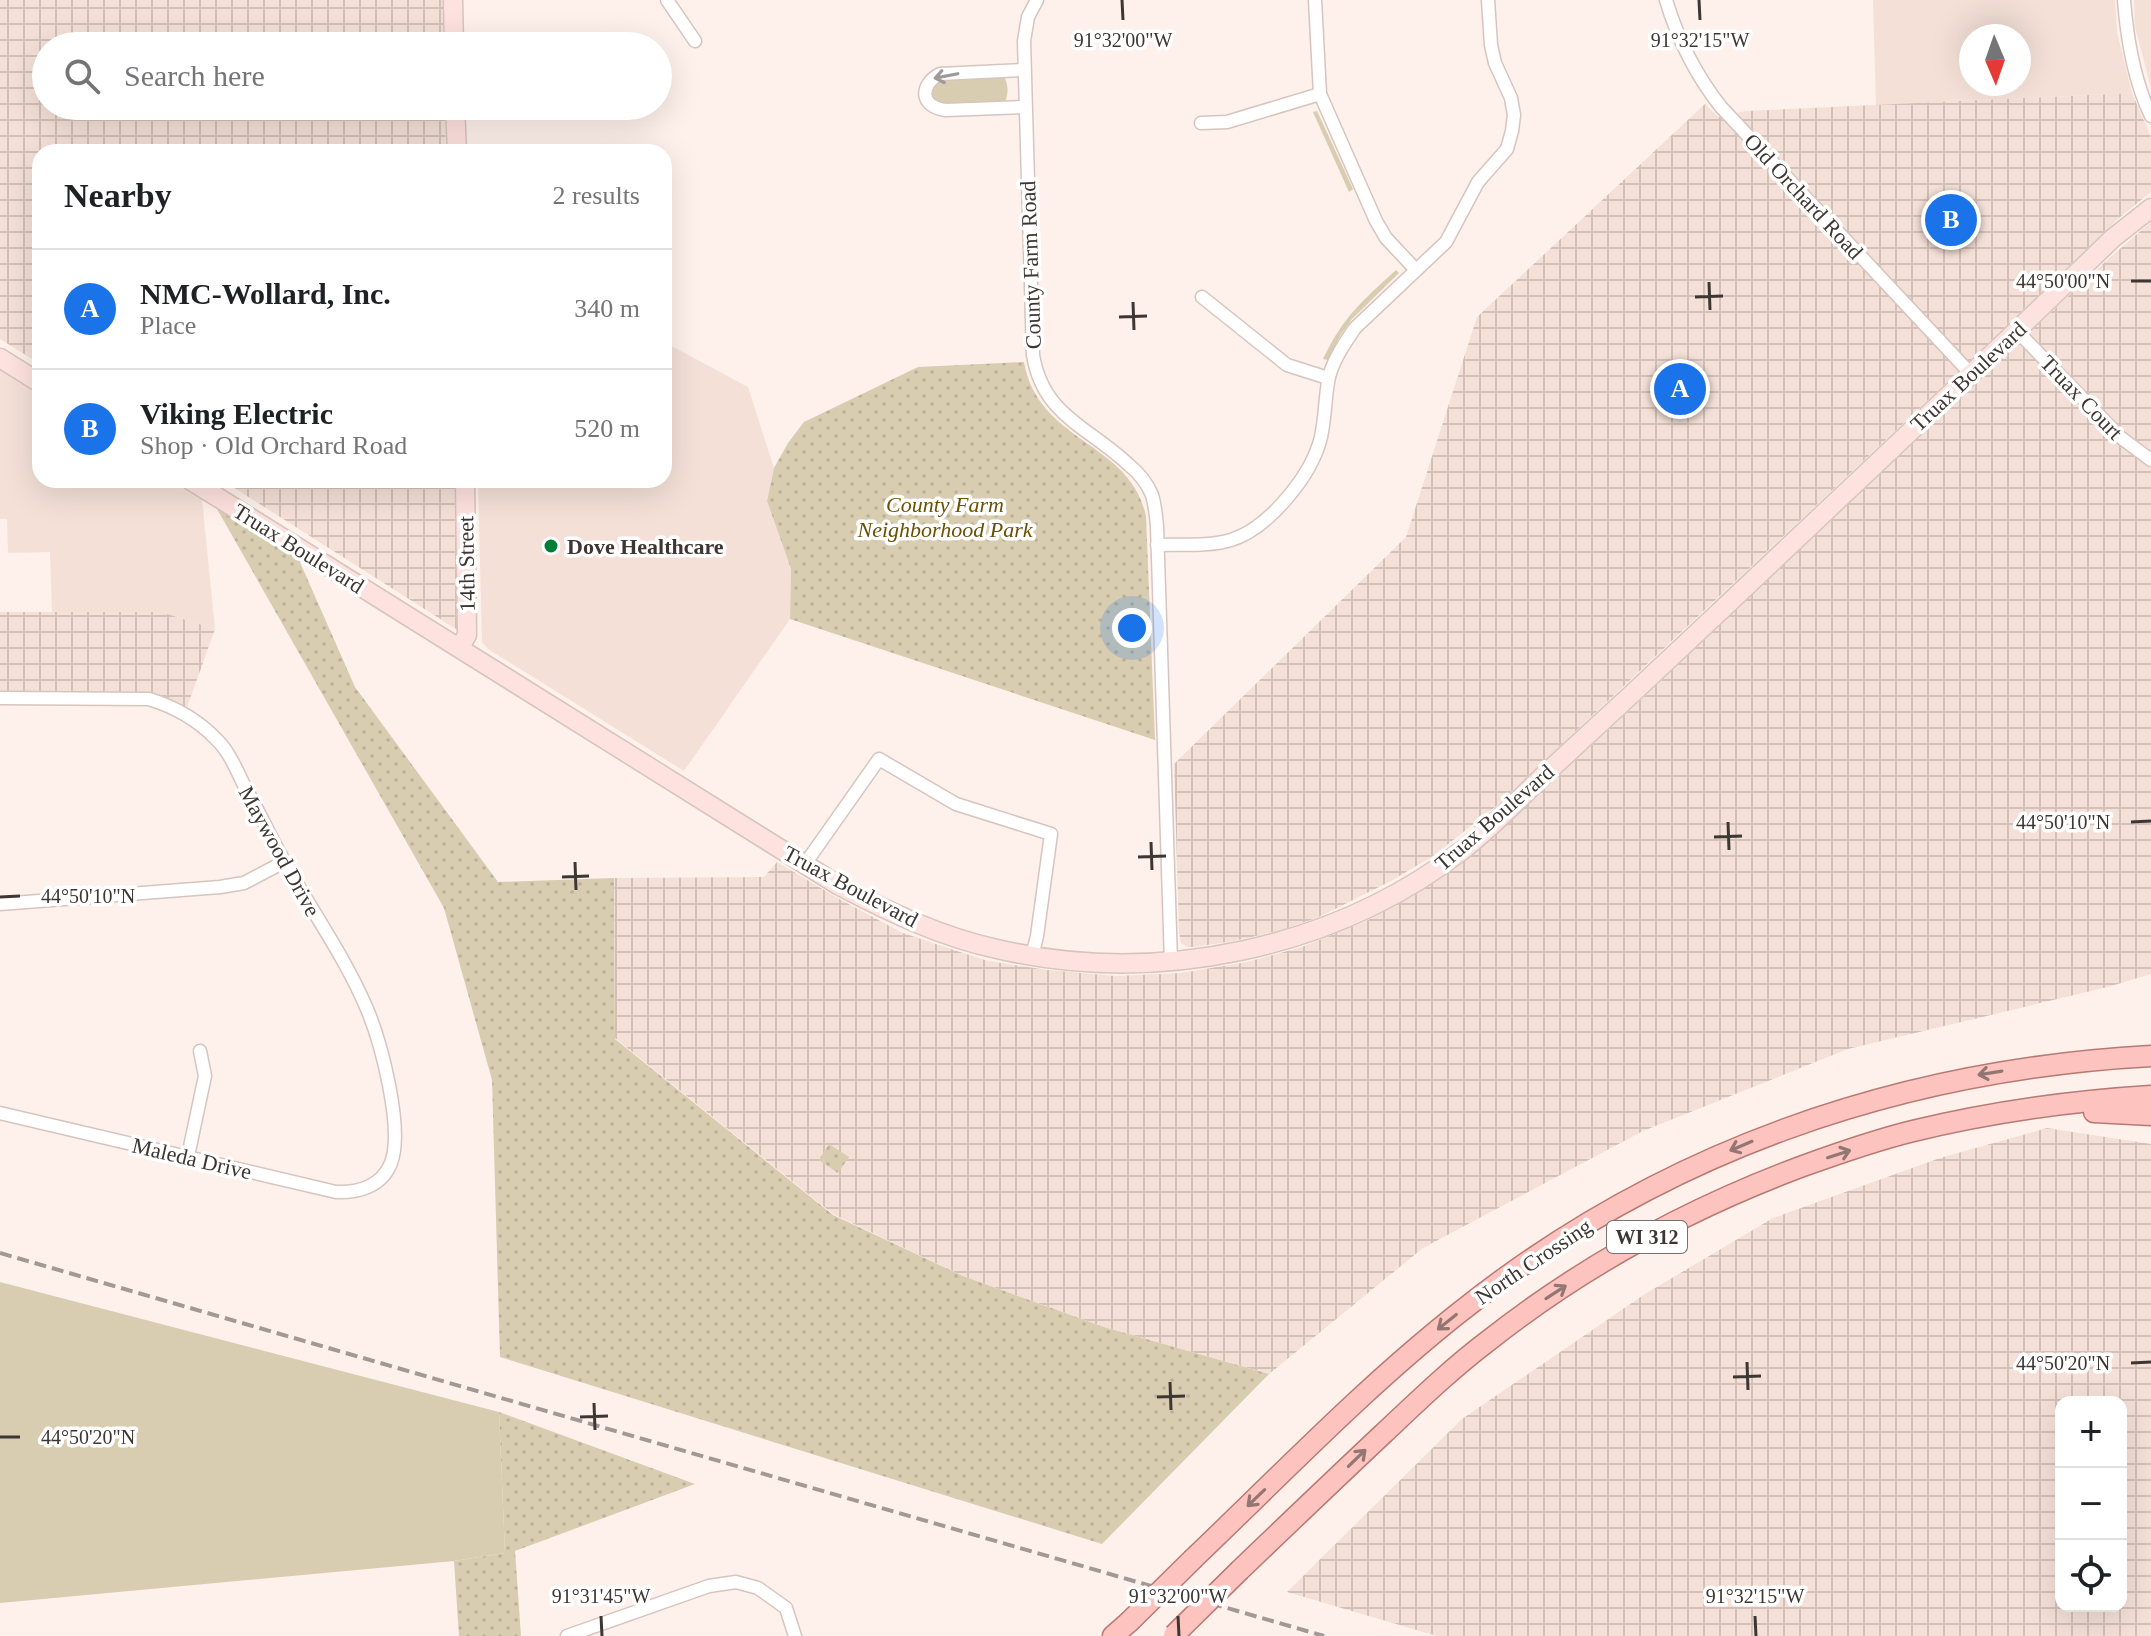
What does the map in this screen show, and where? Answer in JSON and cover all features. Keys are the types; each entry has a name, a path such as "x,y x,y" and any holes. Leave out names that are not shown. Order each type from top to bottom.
{"main road":[{"path":"453,0 454,32"},
{"path":"456,120 457,144"},
{"name":"Truax Boulevard","path":"203,488 838,885 906,920 956,938 1032,956 1098,963 1171,962 1236,952 1321,929 1394,894 1464,849 2113,238 2151,208"},
{"path":"0,358 32,378"},
{"name":"14th Street","path":"460,647 467,635 465,488"},
{"path":"2047,1064 2092,1049 2151,1043"},
{"name":"North Crossing","path":"1121,1629 1407,1355 1532,1258 1597,1217 1740,1145 1815,1117 1891,1094 2047,1064 2151,1056"},
{"name":"North Crossing","path":"1174,1636 1425,1395 1487,1341 1552,1294 1686,1215 1834,1155 1910,1132 1987,1115 2065,1103 2151,1096"},
{"path":"1987,1115 2026,1118 2075,1112 2151,1115"}],"street":[{"path":"667,0 695,41"},
{"name":"County Farm Road","path":"1037,0 1028,17 1023,70 1033,355 1043,390 1060,410 1143,478 1152,496 1157,545 1171,962"},
{"path":"1315,0 1320,94 1376,221 1386,238 1416,270"},
{"path":"1157,545 1214,544 1243,535 1259,525 1285,500 1307,470 1316,451 1321,436 1328,378 1344,344 1355,328 1446,242 1478,182 1507,149 1514,115 1511,98 1495,63 1488,0"},
{"name":"Old Orchard Road","path":"1666,0 1684,50 1702,83 1721,107 1970,373"},
{"path":"2124,0 2134,66 2151,116"},
{"path":"1023,70 940,74 931,79 925,95 929,104 937,109 1024,107"},
{"path":"1201,123 1227,122 1320,94"},
{"path":"1202,297 1287,365 1328,378"},
{"name":"Truax Court","path":"2017,331 2120,437 2151,460"},
{"name":"Maywood Drive","path":"0,698 149,699 185,713 219,741 367,1010 390,1091 394,1128 393,1160 381,1179"},
{"path":"805,864 879,759 956,804 1051,834 1032,956"},
{"path":"0,904 220,887 244,883 284,862"},
{"path":"188,1156 205,1076 200,1051"},
{"name":"Maleda Drive","path":"0,1113 336,1192 361,1191 381,1179"},
{"path":"567,1636 709,1586 736,1582 758,1588 786,1608 795,1636"}],"shaded area":[{"path":"0,0 443,0 444,32 32,32 32,120 445,120 446,144 32,144 32,359 0,339"},
{"path":"1873,0 2115,0 2117,32 2132,93 1876,105"},
{"path":"2134,0 2151,0 2151,88 2135,27"},
{"path":"2132,93 2151,137 2151,192 2119,218 1495,807 1433,856 1319,917 1282,930 1234,941 1194,947 1181,943 1174,764 1406,537 1477,317 1705,104 1718,117 1746,111"},
{"path":"2151,222 2151,974 1848,1049 1643,1131 1423,1248 1269,1374 1104,1327 963,1276 833,1214 615,1038 614,878 764,877 777,862 903,933 988,961 1115,976 1181,973 1247,962 1302,947 1366,921 1416,894 1473,853 1514,817 1929,426"},
{"path":"672,346 748,387 774,468 767,501 791,569 790,619 684,771 488,649 482,642 478,488 672,488"},
{"path":"0,368 32,389 32,488 185,488 202,499 215,629 160,612 52,612 50,552 8,553 7,519 0,519"},
{"path":"235,488 455,488 459,631"},
{"path":"0,612 161,612 215,629 185,713 166,704 0,698"},
{"path":"2047,1128 2151,1144 2151,1636 1437,1636 1287,1592 1462,1419 1645,1294 1773,1218 1940,1158"}],"green space":[{"path":"1004,76 1008,89 1005,102 943,105 932,96 932,87 941,79"},
{"path":"1317,111 1353,189 1349,192 1313,112"},
{"path":"1396,270 1399,273 1352,319 1328,360 1323,359 1354,310"},
{"name":"County Farm Neighborhood Park","path":"1024,362 1033,389 1047,410 1122,472 1137,491 1146,516 1155,740 790,619 791,569 767,501 774,468 804,422 918,367"},
{"path":"217,509 299,560 355,687 498,882 614,878 615,1039 833,1215 963,1276 1104,1327 1269,1374 1102,1544 500,1357 492,1080 444,908"},
{"path":"829,1144 849,1157 838,1173 819,1160"},
{"path":"0,1282 499,1412 505,1553 454,1561 0,1603"},
{"path":"499,1412 695,1484 515,1551 521,1636 459,1636 454,1561 505,1553"}],"railway":[{"path":"0,1253 1324,1636"}],"place":[{"name":"Viking Electric","path":"1951,220"},
{"name":"NMC-Wollard, Inc.","path":"1680,389"},
{"name":"Dove Healthcare","path":"551,546"}]}
